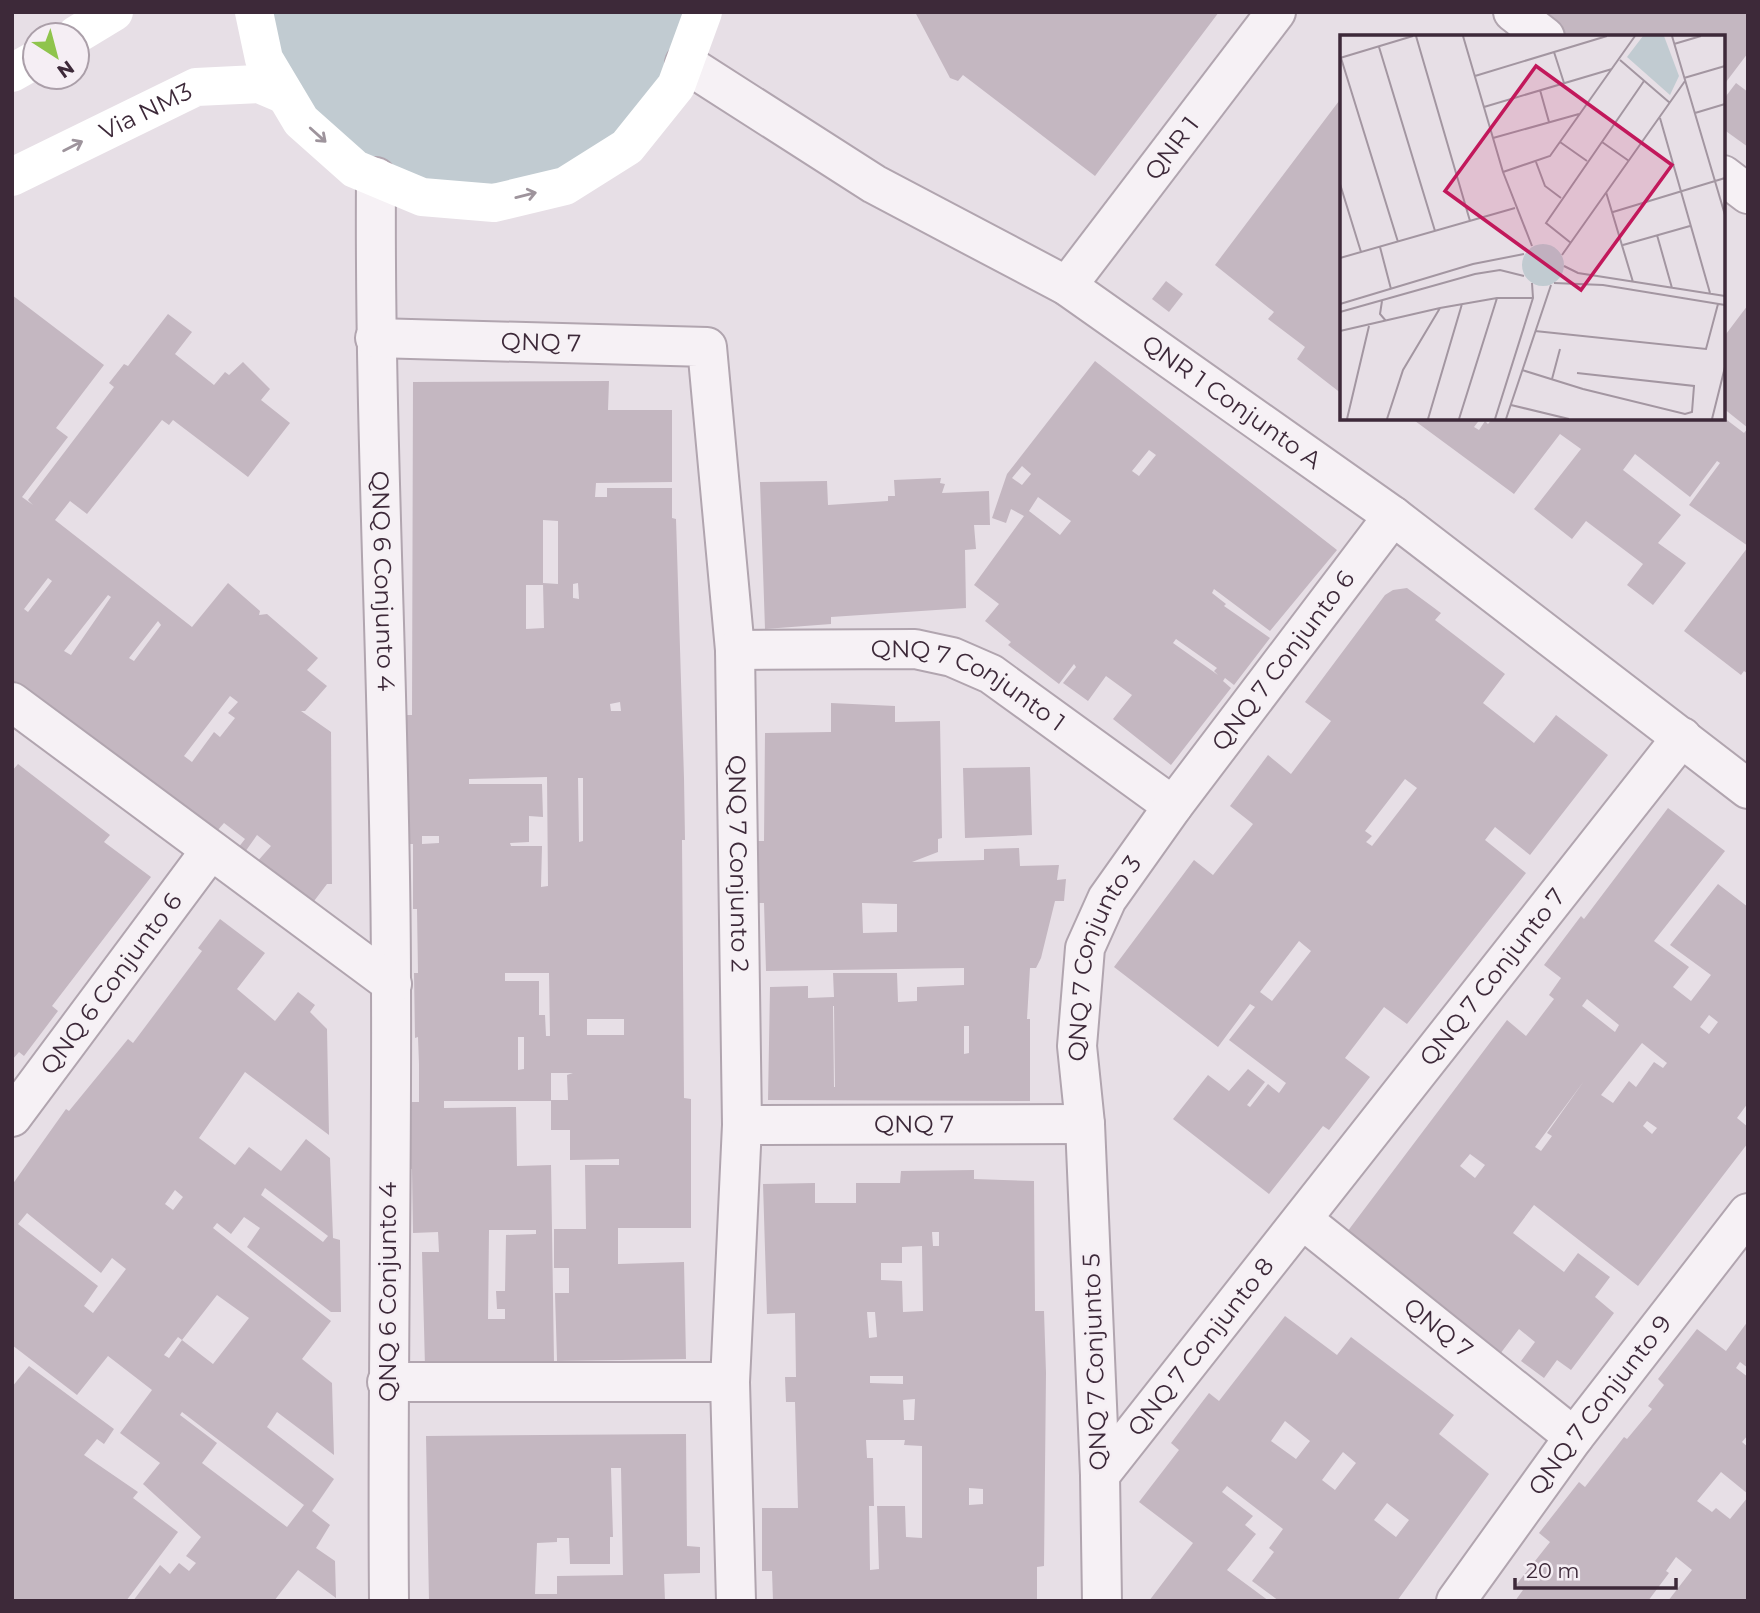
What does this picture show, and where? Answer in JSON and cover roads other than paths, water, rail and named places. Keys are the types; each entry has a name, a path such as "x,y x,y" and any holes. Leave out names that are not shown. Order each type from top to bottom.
{"main road":[{"path":"91,26 114,12"},
{"path":"254,12 264,59 301,121 355,169 422,197 494,203 565,186 627,147 676,86 703,12"},
{"name":"Via NM3","path":"12,177 196,87 259,84 285,95"}],"street":[{"name":"QNR 1","path":"1067,286 1276,12"},
{"path":"1513,12 1542,35"},
{"name":"QNR 1 Conjunto A","path":"685,63 874,184 1067,286 1392,516 1748,789"},
{"name":"QNQ 6 Conjunto 4","path":"376,177 374,338 391,984 387,1382 389,1601"},
{"path":"1725,177 1748,194"},
{"name":"QNQ 7","path":"374,338 707,347"},
{"name":"QNQ 7 Conjunto 2","path":"707,347 735,650 742,1125 730,1382 736,1601"},
{"name":"QNQ 7 Conjunto 6","path":"1173,806 1392,516"},
{"name":"QNQ 7 Conjunto 1","path":"735,650 915,649 951,657 990,674 1173,806"},
{"path":"12,702 391,984"},
{"name":"QNQ 7 Conjunto 7","path":"1303,1220 1682,737"},
{"name":"QNQ 7 Conjunto 3","path":"1086,1124 1076,1046 1085,948 1107,899 1173,806"},
{"name":"QNQ 6 Conjunto 6","path":"12,1117 210,851"},
{"name":"QNQ 7","path":"742,1125 1086,1124"},
{"name":"QNQ 7 Conjunto 5","path":"1086,1124 1100,1475 1102,1601"},
{"name":"QNQ 7 Conjunto 9","path":"1457,1601 1574,1437 1748,1213"},
{"name":"QNQ 7","path":"1303,1220 1574,1437"},
{"name":"QNQ 7 Conjunto 8","path":"1100,1475 1303,1220"},
{"path":"387,1382 730,1382"}]}
